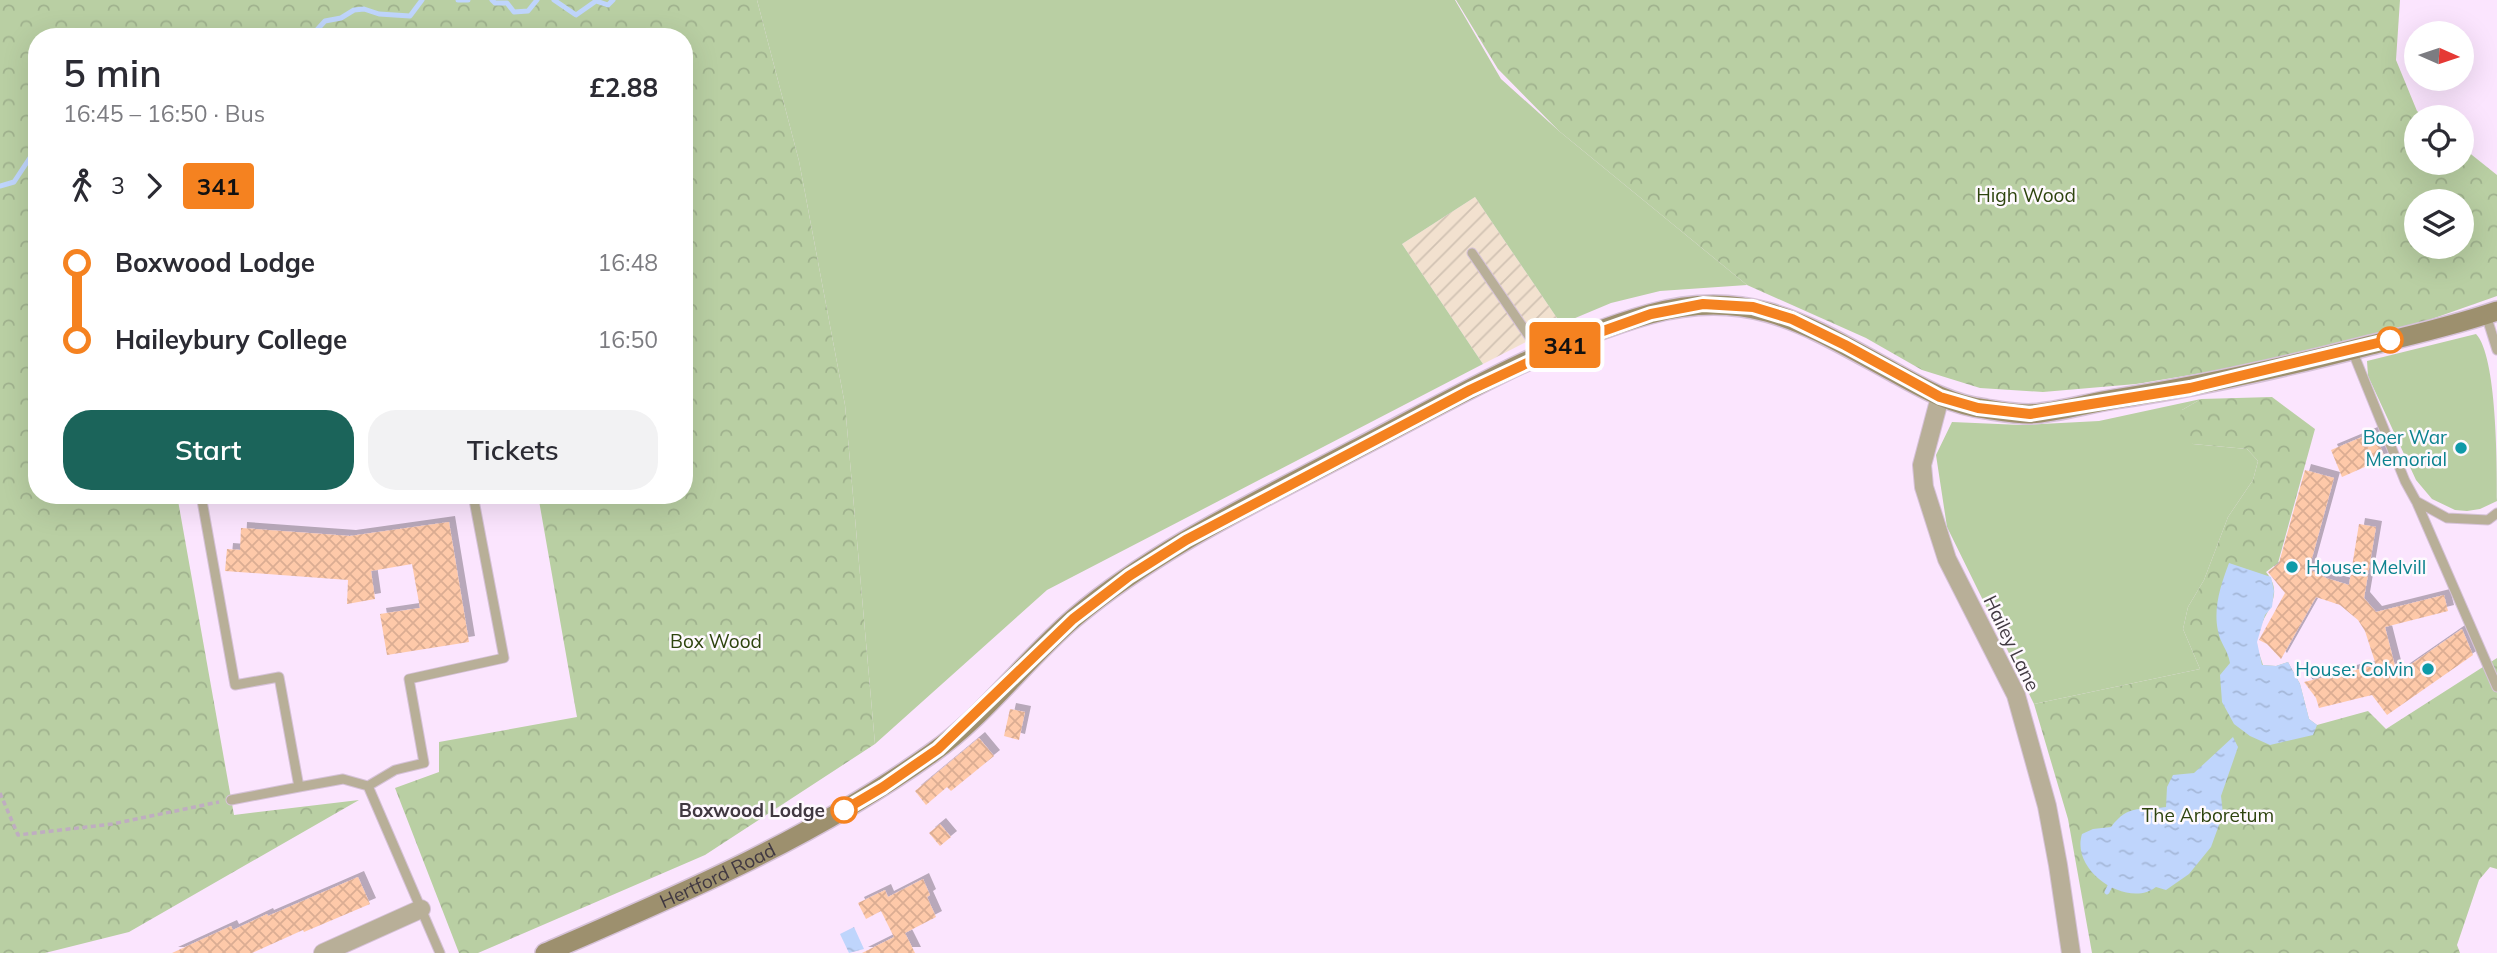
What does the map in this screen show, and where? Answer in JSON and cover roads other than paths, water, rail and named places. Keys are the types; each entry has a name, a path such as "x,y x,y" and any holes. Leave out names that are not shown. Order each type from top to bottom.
{"main road":[{"name":"Hertford Road","path":"545,953 707,883 831,818 883,787 938,749 1073,619 1129,576 1186,540 1446,401 1542,355 1651,314 1703,304 1753,307 1792,319 1940,397 1978,408 2030,414 2190,388 2352,350 2492,313"}],"street":[{"name":"Hailey Lane","path":"1940,397 1922,465 1924,487 1947,559 2016,695 2047,806 2059,865 2071,953"},
{"path":"323,953 421,909"}],"lane":[{"path":"1472,253 1542,355"},
{"path":"2492,313 2497,350"},
{"path":"2352,350 2405,481 2497,687"},
{"path":"2416,501 2447,518 2488,520 2497,513"},
{"path":"203,504 235,685 279,677 299,787"},
{"path":"231,800 343,779 368,786 395,771 424,763 409,679 504,658 475,504"},
{"path":"368,786 440,953"}],"water":[{"path":"2229,563 2271,577 2274,591 2272,607 2265,615 2257,642 2262,665 2276,666 2288,662 2300,684 2309,719 2317,725 2313,735 2270,745 2250,736 2234,724 2222,702 2220,675 2230,663 2219,635 2216,614"},
{"path":"2233,737 2238,747 2221,796 2223,814 2211,847 2189,874 2166,890 2156,887 2145,893 2131,893 2104,883 2093,873 2081,848 2082,834 2093,829 2111,827 2130,811 2166,807 2167,787 2173,775 2194,773"},
{"path":"854,927 864,949 849,953 840,934"}],"waterway":[{"path":"319,28 325,21 341,18 354,10 410,16 422,0"},
{"path":"458,0 468,0"},
{"path":"492,0 495,3 507,3 514,12 528,11 537,0"},
{"path":"554,0 576,15 596,1 608,5 613,0"},
{"path":"0,186 14,182 28,161"},
{"path":"2107,892 2113,880"}],"place":[{"name":"Boer War Memorial","path":"2461,448"},
{"name":"House: Melvill","path":"2292,567"},
{"name":"House: Colvin","path":"2428,669"},
{"name":"Boxwood Lodge","path":"844,810"}],"park label":[{"name":"High Wood","path":"2026,195"},
{"name":"Box Wood","path":"716,641"},
{"name":"The Arboretum","path":"2208,815"}]}
